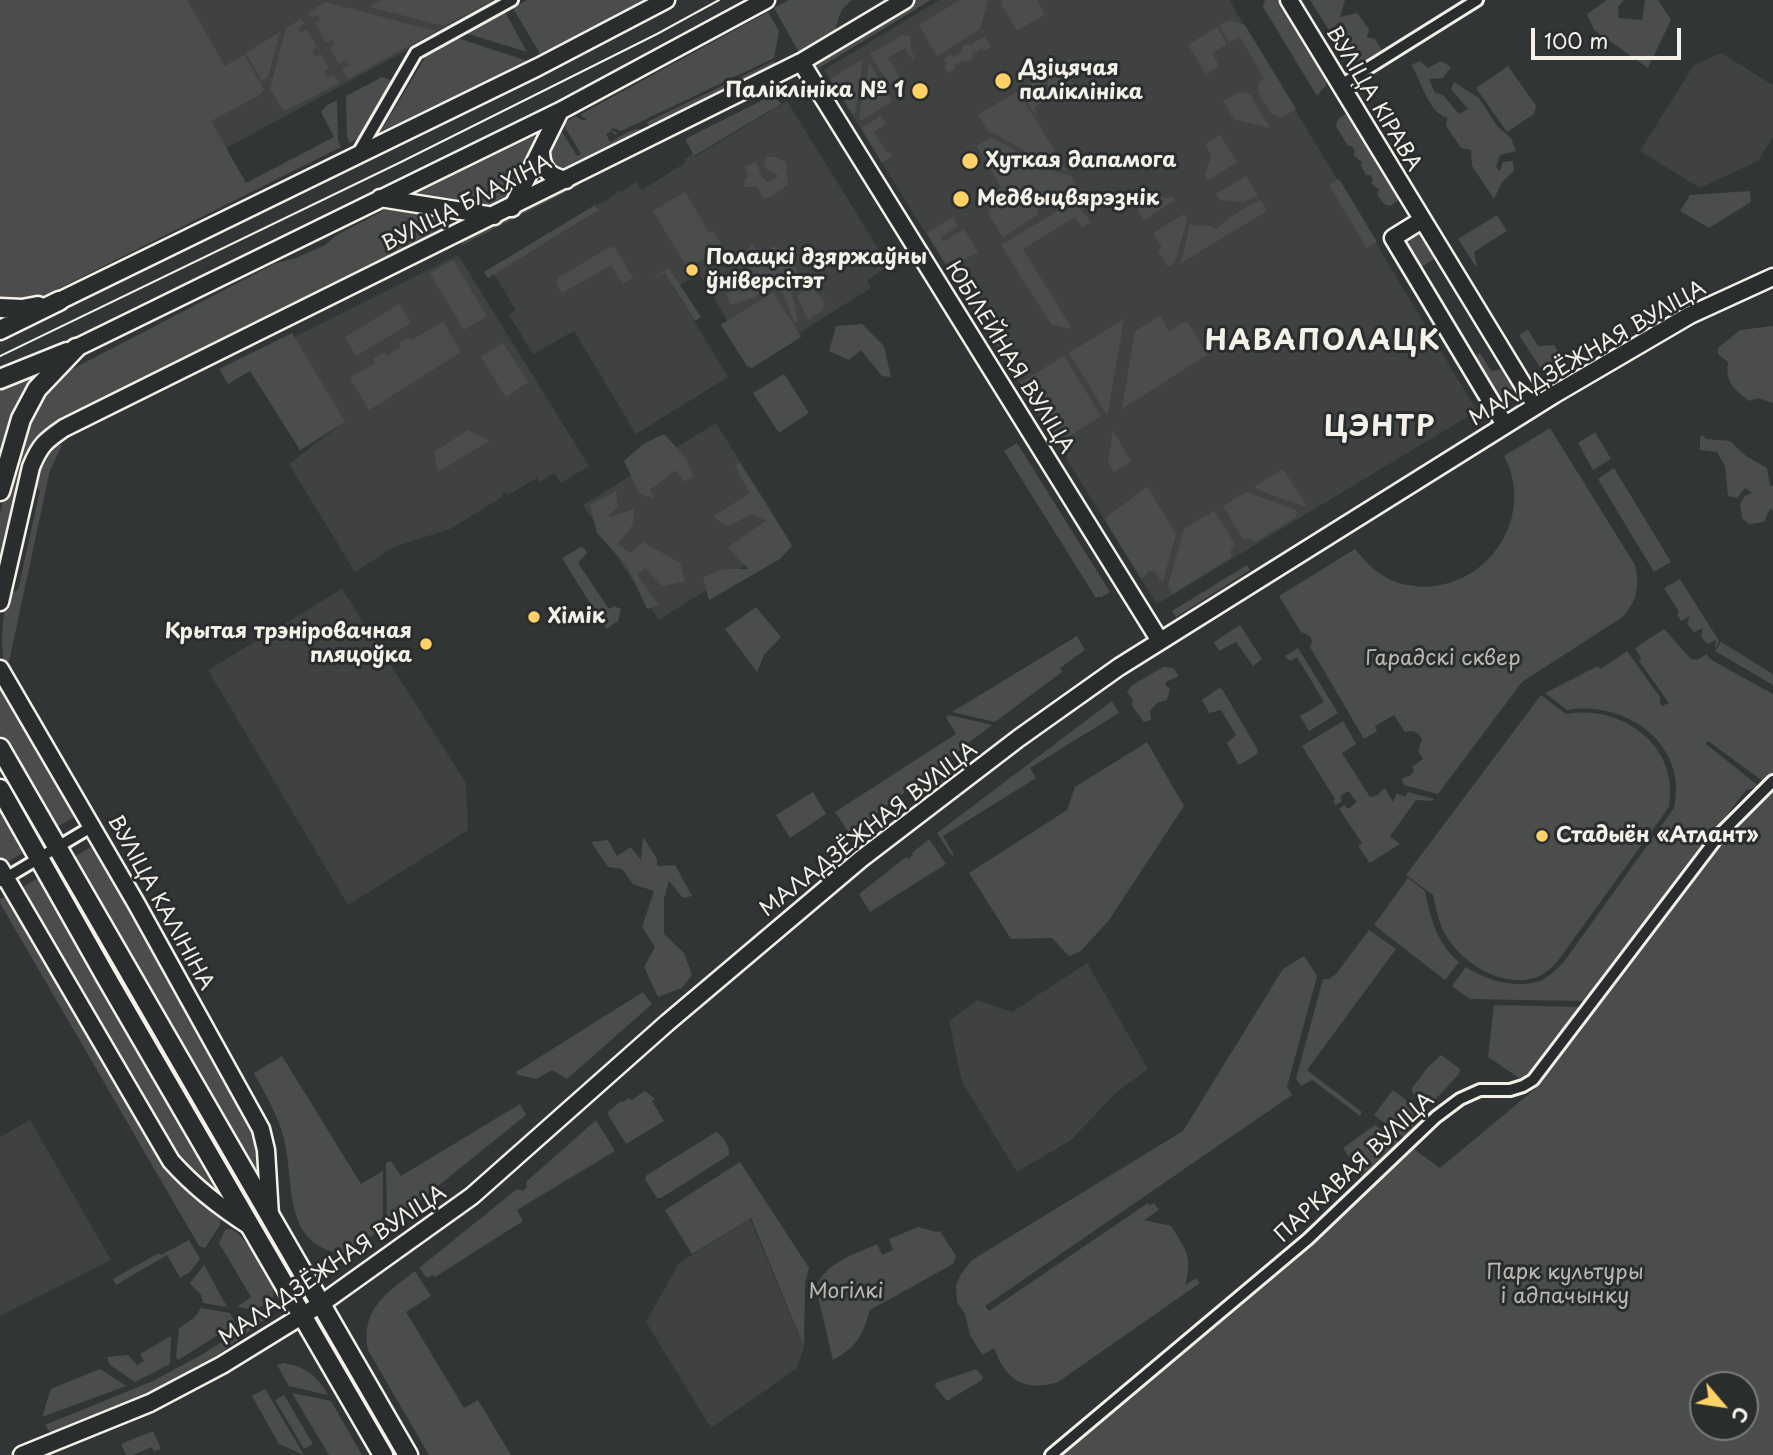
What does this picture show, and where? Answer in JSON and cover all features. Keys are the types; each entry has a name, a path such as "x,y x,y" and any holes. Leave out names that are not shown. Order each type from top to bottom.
{"main road":[{"path":"0,330 538,66 666,0"},
{"name":"ВУЛІЦА БЛАХІНА","path":"0,379 76,348 560,111 766,0"},
{"name":"ВУЛІЦА БЛАХІНА","path":"0,601 31,467 38,449 64,428 512,208 801,62 905,0"},
{"name":"ВУЛІЦА КІРАВА","path":"1289,0 1536,406"},
{"name":"ЮБІЛЕЙНАЯ ВУЛІЦА","path":"801,62 1160,640"},
{"path":"512,208 560,111"},
{"path":"541,150 541,162 549,174 566,180"},
{"path":"380,198 494,216"},
{"path":"433,206 449,225 452,237"},
{"path":"1422,220 1393,238 1505,425"},
{"name":"МАЛАДЗЁЖНАЯ ВУЛІЦА","path":"22,1455 150,1403 222,1365 321,1304 472,1196 667,1023 861,859 1019,738 1160,640 1536,406 1690,315 1773,277"},
{"path":"0,308 22,309 59,301"},
{"path":"0,491 21,418 37,389 76,348"},
{"name":"ВУЛІЦА КАЛІНІНА","path":"0,669 261,1129 267,1164 270,1218"},
{"name":"ВУЛІЦА КАЛІНІНА","path":"0,748 408,1455"},
{"path":"0,789 383,1455"},
{"path":"2,875 171,1161 199,1189 253,1229"},
{"path":"106,977 125,966"},
{"path":"244,1172 257,1178 262,1175 267,1164"}],"street":[{"path":"357,155 416,53 512,0"},
{"path":"1340,85 1477,0"},
{"name":"ПАРКАВАЯ ВУЛІЦА","path":"1051,1455 1308,1239 1436,1117 1460,1099 1480,1090 1510,1090 1533,1080 1720,834 1773,781"},
{"path":"2,875 39,858 92,827"}],"shaded area":[{"path":"108,0 499,0 221,151"},
{"path":"939,0 1229,0 1477,411 1157,604 824,70"},
{"path":"1721,53 1773,85 1773,137 1758,161 1700,188 1640,151 1694,65"},
{"name":"Полацкі дзяржаўны ўніверсітэт","path":"787,101 889,266 867,280 871,288 799,333 801,337 752,368 747,366 721,325 727,320 699,274 674,288 728,377 636,434 574,331 533,354 509,315 516,310 494,274 597,212 600,213 596,205 620,190 622,192 636,181 643,192 643,189 685,163 684,159 693,154 695,157"},
{"path":"458,255 589,466 561,483 554,473 540,482 537,478 508,495 505,492 501,494 502,497 450,529 394,547 355,572 289,464 344,422 294,337"},
{"path":"716,423 788,538 659,620 583,505"},
{"path":"342,589 466,783 468,830 348,905 208,670"},
{"path":"1087,963 1148,1069 1116,1093 1071,1140 1017,1172 962,1082 949,1021 978,1000 1012,1012"},
{"path":"30,1120 111,1260 0,1316 0,1137"},
{"path":"750,1219 804,1348 796,1369 711,1428 646,1322 679,1263"}],"green space":[{"path":"0,0 187,0 225,66 244,55 264,89 261,94 211,121 246,183 334,137 321,112 337,100 338,140 341,147 28,304 0,303"},
{"path":"382,0 493,0 444,26 370,7"},
{"path":"527,0 652,0 542,57 513,8"},
{"path":"789,0 853,0 842,10 835,33 801,56 774,8"},
{"path":"914,0 931,0 814,71 816,60"},
{"path":"960,0 988,0 980,29 937,56 919,25"},
{"path":"1002,0 1037,0 1045,14 1017,31 1001,4"},
{"path":"1265,0 1282,0 1326,73 1326,85 1317,96 1263,7"},
{"path":"1310,0 1345,0 1340,17 1357,13 1369,29 1367,37 1375,39 1382,51 1359,66 1348,60"},
{"path":"1607,0 1624,0 1618,7 1619,18 1642,20 1645,0 1658,0 1671,20 1648,68 1594,30 1587,14"},
{"path":"325,2 436,31 348,79 342,69 349,65 346,60 339,64 330,48 335,44 332,40 326,43 315,23 320,20 318,15 312,18 308,13"},
{"path":"505,12 527,52 465,33"},
{"path":"768,12 779,31 774,58 621,131 613,128 611,130 618,133 615,135 612,131 606,134 610,142 637,129 657,133 570,175 548,166 548,149 559,127 577,156 581,154 563,124 575,116 584,121 587,119 581,114"},
{"path":"301,19 304,24 298,28 301,33 307,29 317,47 312,51 315,57 321,54 329,68 324,71 327,78 334,75 339,83 283,110 270,89 286,28"},
{"path":"1229,20 1245,25 1296,109 1283,117 1272,114 1258,91 1264,78 1240,37 1229,42 1219,26"},
{"path":"1217,27 1227,44 1212,53 1219,66 1206,74 1188,45"},
{"path":"280,32 268,77 262,81 246,53"},
{"path":"903,35 910,36 911,52 916,58 913,60 905,48 888,58 900,78 889,84 870,54"},
{"path":"985,36 991,47 984,51 982,48 972,54 973,58 954,65 955,69 948,73 944,58 951,54 953,57 968,43 970,45"},
{"path":"457,38 531,62 381,131 426,56"},
{"path":"863,59 855,114 853,115 830,79"},
{"path":"1069,59 1076,61 1078,65 1065,73 1072,83 1048,98 1047,73"},
{"path":"774,61 778,69 659,129 648,125 647,122"},
{"path":"1420,61 1428,68 1441,61 1451,67 1443,78 1429,79 1435,93 1443,95 1459,114 1468,109 1451,89 1454,82 1479,98 1497,126 1511,138 1516,151 1500,155 1496,167 1500,171 1503,162 1513,161 1514,171 1502,182 1494,199 1472,166 1471,150 1461,148 1446,126 1447,118 1434,109 1426,95 1411,65"},
{"path":"869,63 893,101 861,121 859,117"},
{"path":"1508,66 1536,106 1534,114 1507,132 1476,88"},
{"path":"1045,74 1047,99 1035,107 1036,116 1019,90"},
{"path":"382,77 390,80 391,88 363,135 350,143 347,137 346,96"},
{"path":"1018,91 1067,171 1055,168 993,133 990,134 978,115"},
{"path":"1241,92 1250,94 1270,128 1234,119 1223,101"},
{"path":"773,95 781,104 694,156 687,138"},
{"path":"1349,112 1401,198 1390,206 1384,204 1377,194 1379,190 1371,183 1373,179 1366,175 1361,166 1362,162 1353,155 1355,151 1352,146 1348,146 1336,126 1338,119"},
{"path":"880,116 887,123 874,132 887,153 890,152 893,156 882,163 861,128"},
{"path":"545,126 507,206 494,212 403,195"},
{"path":"1220,135 1237,162 1208,181 1205,176 1211,156 1205,144"},
{"path":"991,137 1053,171 1070,175 1079,189 1059,201 1051,194 1035,204 1037,215 1003,237 988,214 991,212 983,198 1001,187 977,146"},
{"path":"765,157 776,157 786,162 788,185 766,199 758,187 745,187 744,180 748,177 745,166 756,162 761,175 768,183 779,176 765,168"},
{"path":"1246,176 1258,196 1243,202 1220,200 1216,194"},
{"path":"1339,179 1377,242 1367,248 1329,185"},
{"path":"571,182 580,185 462,245 461,239"},
{"path":"1750,191 1751,202 1709,228 1680,211 1690,195"},
{"path":"685,192 709,232 713,231 722,245 718,247 719,250 688,269 653,211"},
{"path":"1131,195 1141,199 1173,197 1175,200 1144,220 1135,205 1131,208 1125,198"},
{"path":"1261,200 1267,211 1181,263 1190,225 1217,229 1236,213"},
{"path":"1074,201 1091,222 1082,227 1075,217 1023,249 1071,327 1068,329 1051,324 1001,245"},
{"path":"595,205 600,212 488,278 484,272"},
{"path":"392,206 428,211 445,226 443,232 42,437 0,582 0,513 14,456 42,391 61,375 276,263 296,258 325,245 337,235"},
{"path":"1184,214 1187,220 1175,262 1168,267 1158,251 1162,248 1153,233"},
{"path":"1497,215 1507,231 1474,252 1476,267 1458,239"},
{"path":"953,217 958,226 941,237 943,242 964,229 978,252 949,269 927,233"},
{"path":"1416,233 1425,236 1437,257 1418,269 1404,245 1405,240"},
{"path":"752,244 763,260 772,246 792,253 798,274 789,280 798,321 794,322 783,294 767,285 756,297 730,305 726,293 752,279 745,256"},
{"path":"611,246 618,251 633,278 623,284 611,265 562,293 556,283 558,278"},
{"path":"453,260 487,316 464,330 430,273"},
{"path":"669,268 701,317 695,321 665,273 648,280"},
{"path":"811,285 825,303 823,310 808,320 797,296"},
{"path":"961,288 972,290 1012,354 1008,364"},
{"path":"773,292 801,337 752,368 747,366 721,325"},
{"path":"399,304 411,323 356,356 345,337"},
{"path":"1160,316 1169,331 1188,323 1208,354 1122,409 1135,331"},
{"path":"1124,319 1108,412 1106,413 1069,353"},
{"path":"443,322 461,352 369,410 350,378 375,363 373,359 384,352 386,356 401,347 399,343 409,337 411,340"},
{"path":"862,324 884,346 891,377 882,376 861,350 849,360 829,351 836,326"},
{"path":"1773,326 1773,403 1758,398 1749,401 1729,380 1728,362 1718,354 1718,348 1740,330"},
{"path":"1528,330 1538,346 1554,345 1562,358 1541,369 1519,335"},
{"path":"292,333 345,422 300,450 250,371 228,384 219,369"},
{"path":"503,343 528,382 506,397 481,357"},
{"path":"1480,353 1491,371 1503,369 1514,388 1499,397 1474,357"},
{"path":"1064,356 1101,416 1057,444 1020,383"},
{"path":"44,373 0,473 0,391"},
{"path":"784,374 809,413 779,433 753,393"},
{"name":"Гарадскі сквер","path":"1550,428 1635,565 1637,587 1634,600 1621,618 1522,682 1438,794 1404,785 1401,779 1411,775 1414,770 1412,767 1423,759 1418,751 1422,739 1413,731 1405,732 1394,715 1375,726 1377,731 1364,739 1310,647 1310,636 1301,632 1279,596 1355,549 1378,572 1404,584 1434,586 1453,582 1470,574 1485,563 1497,549 1512,515 1512,477 1504,456"},
{"path":"468,430 489,441 438,472 434,452"},
{"path":"1113,431 1131,461 1114,472 1108,462"},
{"path":"1595,432 1611,459 1593,470 1578,443"},
{"path":"664,434 685,457 693,476 685,482 675,470 650,490 655,499 639,493 624,461 643,444"},
{"path":"1703,435 1706,439 1730,441 1746,456 1767,468 1770,486 1773,486 1773,511 1770,509 1764,522 1749,524 1742,518 1740,504 1745,496 1752,493 1745,488 1737,498 1728,496 1725,466 1717,452 1700,450 1700,437"},
{"path":"57,443 62,446 50,470 9,662 5,667 2,640 6,603 8,594 18,590 40,490 31,483 47,444"},
{"path":"1017,443 1110,592 1100,598 1096,598 1004,451"},
{"path":"740,463 792,546 780,559 709,600 703,577 724,569 748,569 728,547 767,520 752,514 728,526 713,517 750,493 735,466"},
{"path":"1614,468 1671,562 1654,572 1598,479"},
{"path":"1283,469 1306,505 1258,490 1255,486"},
{"path":"1147,487 1176,534 1163,581 1155,572 1149,571 1141,579 1106,522 1108,516"},
{"path":"616,491 618,507 606,518 634,509 633,524 618,544 630,553 643,542 680,563 685,581 663,586 645,568 637,575 659,605 647,609 627,566 597,533 590,505"},
{"path":"1246,492 1296,510 1296,517 1255,542 1248,538 1243,539 1223,506"},
{"path":"1214,511 1235,544 1231,548 1231,557 1173,594 1168,586 1184,529"},
{"path":"581,547 587,553 578,563 609,609 614,606 621,609 618,621 606,629 562,558"},
{"path":"1247,565 1250,570 1176,617 1172,611"},
{"path":"1680,579 1719,641 1715,649 1716,640 1707,644 1701,636 1703,628 1694,632 1687,624 1690,616 1681,621 1677,614 1679,612 1664,588"},
{"path":"756,607 781,637 764,655 757,672 725,629"},
{"path":"1240,625 1262,659 1253,666 1236,642 1219,651 1214,642"},
{"path":"1664,629 1691,659 1697,660 1707,654 1710,659 1773,694 1773,773 1764,782 1708,741 1706,744 1760,787 1746,790 1584,1001 1470,999 1452,986 1466,967 1494,980 1527,984 1546,978 1563,963 1674,808 1676,785 1672,764 1662,746 1648,731 1610,712 1567,710 1545,693 1598,666 1601,669 1627,651 1660,697 1662,706 1669,703 1639,661 1641,658 1635,648"},
{"path":"1077,636 1085,650 1060,668 1062,672 995,722 952,712"},
{"path":"1721,642 1773,674 1773,685 1715,651"},
{"path":"1298,648 1338,713 1309,731 1300,716 1324,702 1297,657 1290,661 1285,656"},
{"path":"1163,667 1173,668 1179,676 1166,682 1165,685 1170,689 1167,700 1157,703 1150,711 1151,720 1144,722 1132,706 1133,700 1127,692 1131,686"},
{"path":"0,681 78,815 55,828 0,734"},
{"path":"1219,688 1258,750 1257,754 1241,764 1238,764 1227,743 1236,735 1221,710 1209,713 1202,700"},
{"name":"Стадыён «Атлант»","path":"1541,695 1566,714 1608,716 1627,723 1643,734 1666,766 1670,785 1669,807 1557,962 1540,976 1512,980 1484,971 1461,954 1444,932 1433,895 1406,875"},
{"path":"1112,701 1119,713 1030,768 1036,778 943,836 954,855 952,856 937,833"},
{"path":"949,715 992,725 850,834 835,812 956,734 946,717"},
{"path":"1343,721 1356,744 1342,753 1370,797 1376,796 1385,788 1393,802 1397,793 1405,797 1408,792 1434,799 1416,800 1390,836 1400,844 1370,863 1358,846 1362,843 1339,809 1344,805 1348,809 1357,802 1348,791 1340,796 1342,801 1336,805 1333,801 1335,799 1302,746"},
{"path":"1147,742 1184,806 1109,920 1081,951 1069,956 1052,938 1011,939 969,873 1067,810 1075,787"},
{"name":"Парк культуры і адпачынку","path":"1773,789 1773,1455 1062,1455 1235,1309 1411,1147 1440,1168 1535,1089 1738,821"},
{"path":"813,792 826,814 790,838 776,815"},
{"path":"0,801 28,850 4,864 0,858"},
{"path":"643,837 657,859 657,866 675,865 692,896 683,898 669,881 664,898 664,934 684,953 692,975 682,988 658,997 644,967 655,947 642,927 654,891 633,884 622,869 608,867 591,842 608,840 617,856 631,847 641,860"},
{"path":"929,839 946,864 870,912 859,894 906,857 908,859"},
{"path":"96,844 257,1131 261,1168 256,1174 72,858"},
{"path":"58,866 117,965 111,968 53,870"},
{"path":"43,875 224,1194 216,1196 175,1158 21,888"},
{"path":"1408,878 1425,891 1432,920 1440,938 1459,962 1445,980 1374,925"},
{"path":"8,895 185,1186 220,1220 220,1225 205,1248 199,1246 0,903 0,899"},
{"path":"1369,930 1396,949 1307,1070 1362,1112 1360,1116 1312,1080 1301,1086 1296,1079 1323,979 1329,979 1336,974"},
{"path":"1304,956 1317,976 1287,1087 1292,1095 985,1306 989,1311 1148,1203 1150,1206 1154,1203 1159,1210 1144,1220 1171,1226 1187,1254 1185,1285 1196,1278 1200,1283 1058,1382 1036,1386 1026,1384 1004,1369 994,1348 982,1355 970,1335 965,1314 957,1302 956,1286 972,1260 1183,1131 1283,969"},
{"path":"125,980 301,1283 295,1287 119,984"},
{"path":"643,992 652,1004 567,1079 552,1070 536,1079 518,1075 516,1072"},
{"path":"1494,1005 1579,1009 1522,1080 1488,1057"},
{"path":"1441,1055 1460,1069 1459,1074 1431,1104 1426,1105 1413,1094 1412,1088"},
{"path":"282,1056 361,1184 383,1171 383,1217 388,1225 346,1254 324,1249 309,1239 294,1208 282,1132 254,1073"},
{"path":"1393,1090 1425,1117 1407,1140 1374,1115"},
{"path":"645,1091 655,1099 652,1101 664,1121 626,1144 607,1113 621,1101 628,1098 632,1100"},
{"path":"520,1104 526,1115 392,1223 387,1217 386,1163 391,1161 401,1176"},
{"path":"596,1120 615,1151 517,1210 523,1221 435,1277 433,1275 427,1278 419,1268 517,1189 523,1191 527,1187 526,1182"},
{"path":"1375,1125 1399,1142 1363,1178 1343,1148"},
{"path":"716,1132 726,1142 729,1155 657,1198 645,1179 647,1175"},
{"path":"740,1162 809,1268 805,1283 804,1347 751,1218 692,1254 665,1210"},
{"name":"Могілкі","path":"918,1227 940,1231 956,1256 953,1264 870,1310 858,1340 833,1360 816,1288 820,1279 841,1260 877,1244 882,1255 893,1250 889,1239"},
{"path":"232,1229 255,1255 273,1286 273,1298 256,1310 237,1307 251,1297 219,1243 225,1230"},
{"path":"189,1240 200,1259 190,1272 180,1278 167,1255 116,1285 113,1279 159,1253 161,1255"},
{"path":"204,1265 227,1307 203,1303 201,1295 190,1283"},
{"path":"415,1271 431,1296 406,1312 464,1408 478,1400 511,1455 429,1455 368,1350 368,1323 372,1313 386,1295"},
{"path":"201,1308 230,1313 236,1324 178,1360 179,1328 194,1318"},
{"path":"264,1315 264,1320 216,1356 145,1396 52,1435 45,1425 153,1381 203,1354"},
{"path":"171,1336 170,1364 135,1382 110,1365 107,1357 128,1355 137,1365 144,1361 140,1354"},
{"path":"331,1337 400,1455 393,1455 327,1340"},
{"path":"284,1363 310,1373 328,1395 289,1386 277,1365"},
{"path":"100,1369 126,1386 42,1417 51,1389"},
{"path":"976,1369 983,1377 982,1380 947,1401 935,1386 936,1383"},
{"path":"265,1389 304,1455 279,1444 252,1396"},
{"path":"292,1393 331,1401 362,1455 329,1455"},
{"path":"284,1395 313,1444 304,1449 275,1400"},
{"path":"153,1431 161,1449 154,1451 152,1447 126,1455 121,1444"}],"tram line":[{"path":"0,356 401,162 657,34 719,0"}],"place":[{"name":"Дзіцячая паліклініка","path":"1003,81"},
{"name":"Паліклініка № 1","path":"920,91"},
{"name":"Хуткая дапамога","path":"970,161"},
{"name":"Медвыцвярэзнік","path":"961,199"},
{"name":"Полацкі дзяржаўны ўніверсітэт","path":"692,270"},
{"name":"Хімік","path":"534,617"},
{"name":"Крытая трэніровачная пляцоўка","path":"426,644"},
{"name":"Стадыён «Атлант»","path":"1542,836"}],"district":[{"name":"НАВАПОЛАЦК","path":"1323,342"},
{"name":"ЦЭНТР","path":"1380,428"}]}
